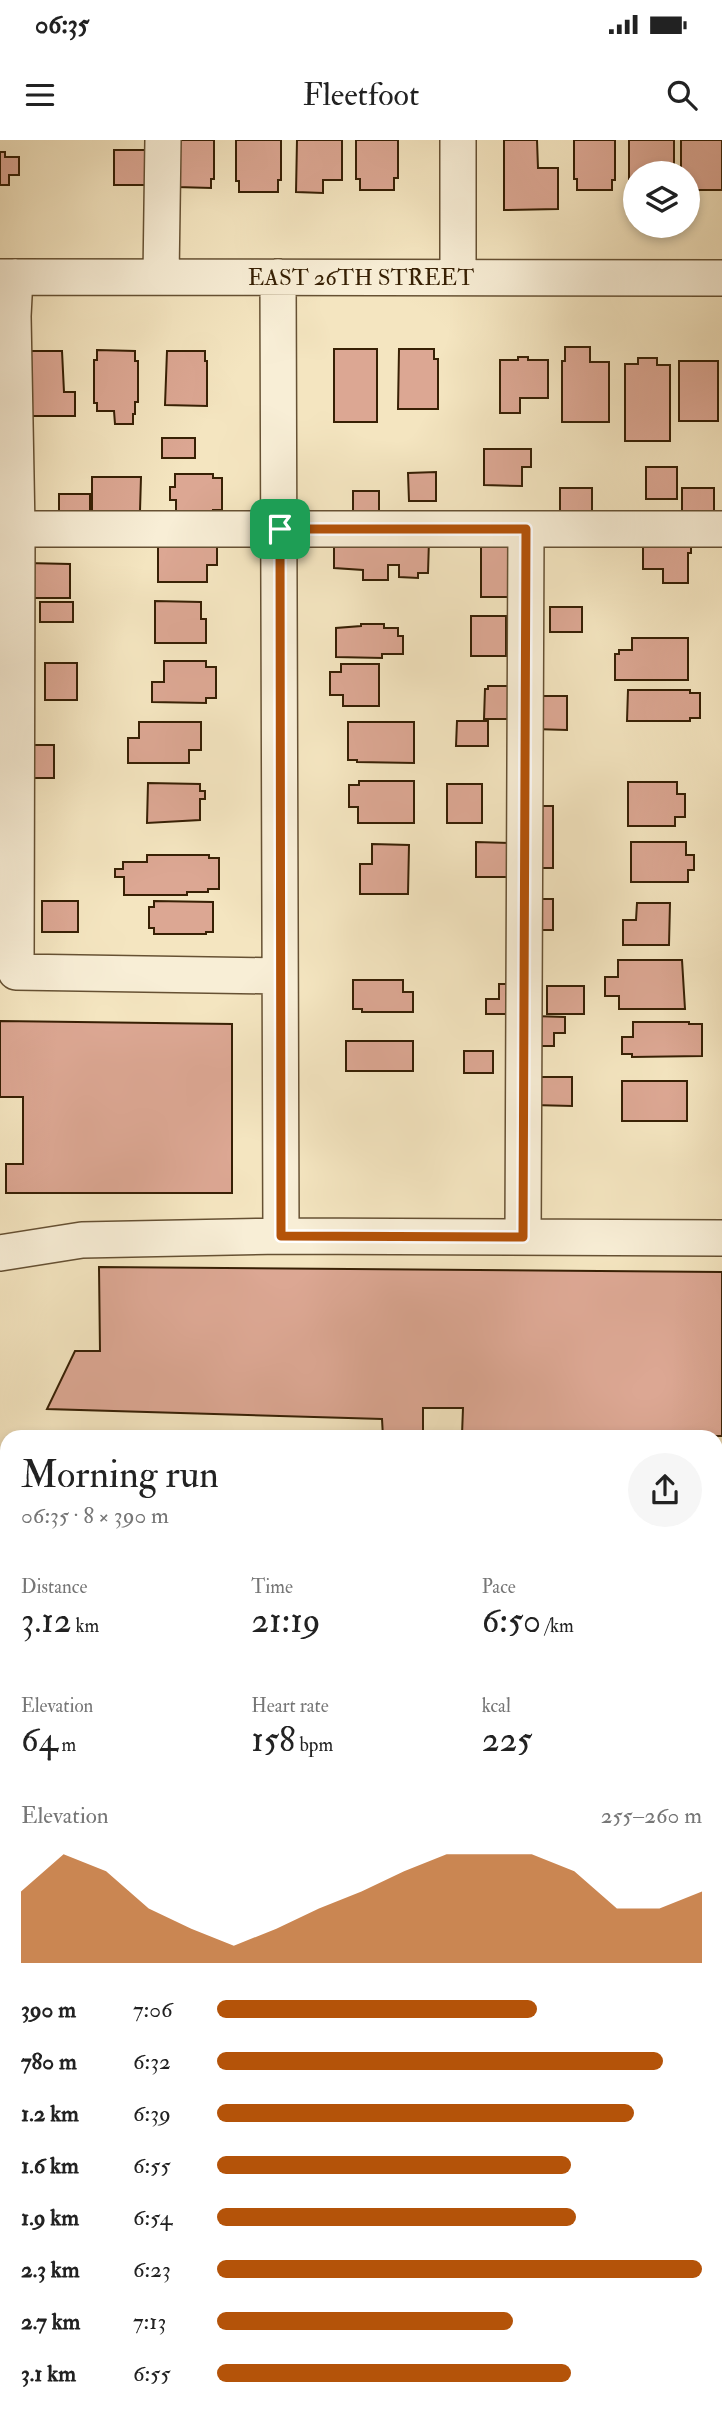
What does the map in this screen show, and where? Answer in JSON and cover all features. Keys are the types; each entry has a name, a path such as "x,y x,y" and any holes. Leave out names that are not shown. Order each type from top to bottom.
{"street":[{"path":"161,277 163,140"},
{"path":"458,140 458,276"},
{"path":"7,277 13,316 17,529 16,972 279,976"},
{"name":"EAST 26TH STREET","path":"7,277 722,278"},
{"path":"278,277 281,1236"},
{"path":"17,529 722,529"},
{"path":"523,1237 526,529"},
{"path":"0,1253 82,1240 281,1236 722,1238"}],"building":[{"path":"174,140 214,140 214,179 211,179 211,188 177,187"},
{"path":"236,140 281,140 281,180 278,180 278,192 239,192 239,181 236,181"},
{"path":"297,140 342,140 342,180 323,180 323,193 296,192"},
{"path":"356,140 398,140 398,178 394,178 394,190 360,190 360,179 356,179"},
{"path":"504,140 537,140 538,168 558,168 558,209 504,210"},
{"path":"574,140 615,140 615,180 612,180 612,190 577,190 577,179 574,179"},
{"path":"629,140 674,140 674,161 629,161"},
{"path":"681,140 722,140 722,190 700,190 700,161 681,161"},
{"path":"114,150 147,150 146,185 114,185"},
{"path":"0,152 5,152 5,157 19,157 19,175 9,175 9,185 0,185"},
{"path":"565,347 590,347 590,362 609,362 609,422 562,422 562,361 565,361"},
{"path":"334,349 377,349 377,422 334,422"},
{"path":"399,349 434,349 434,359 438,359 438,409 398,409"},
{"path":"97,350 135,351 135,361 138,361 138,402 135,402 133,424 115,424 114,411 97,411 97,403 94,403 94,360 97,360"},
{"path":"29,351 62,351 64,392 75,392 75,416 26,416"},
{"path":"167,351 205,351 207,406 165,405"},
{"path":"518,357 548,360 548,398 520,398 520,413 500,413 500,360 518,360"},
{"path":"638,358 657,358 657,365 670,365 670,441 625,441 625,364 638,364"},
{"path":"679,361 718,361 718,421 679,421"},
{"path":"162,438 195,438 195,458 162,458"},
{"path":"484,449 531,449 531,467 522,467 522,486 484,485"},
{"path":"646,467 677,467 677,499 646,499"},
{"path":"436,472 436,501 409,501 408,473"},
{"path":"175,474 213,474 213,478 222,478 222,510 213,510 213,515 176,515 176,500 170,500 170,487 175,487"},
{"path":"92,477 141,477 140,511 92,511"},
{"path":"560,488 592,488 592,514 560,514"},
{"path":"682,488 714,488 714,513 682,513"},
{"path":"353,491 379,491 379,513 353,513"},
{"path":"59,494 90,494 90,513 59,513"},
{"path":"429,540 428,573 418,573 418,578 399,577 399,565 388,565 388,580 363,580 363,570 334,568 334,541"},
{"path":"158,541 217,542 217,565 207,565 207,582 158,582"},
{"path":"481,541 513,541 513,597 481,597"},
{"path":"643,541 691,541 691,553 688,553 688,583 663,583 663,569 643,569"},
{"path":"26,563 70,564 70,598 25,598"},
{"path":"155,601 201,602 201,619 206,619 206,643 155,643"},
{"path":"40,602 73,602 73,622 40,622"},
{"path":"550,607 582,607 582,632 550,632"},
{"path":"471,616 506,616 506,656 471,656"},
{"path":"384,624 384,628 398,628 398,636 403,636 403,654 382,654 382,658 336,657 336,628"},
{"path":"632,638 688,638 688,680 615,680 615,654 619,654 619,650 632,650"},
{"path":"164,661 206,661 206,667 216,667 216,698 206,698 206,703 152,702 152,682 164,682"},
{"path":"45,663 77,663 77,700 45,700"},
{"path":"341,664 379,664 379,706 343,706 343,695 330,695 330,672 341,672"},
{"path":"488,686 513,686 516,719 484,719 485,689 488,689"},
{"path":"628,690 690,690 690,693 700,693 700,718 690,718 690,721 627,721"},
{"path":"534,696 567,696 567,730 534,729"},
{"path":"457,721 488,721 488,746 456,746"},
{"path":"139,722 201,722 201,750 189,750 189,763 128,763 128,738 139,738"},
{"path":"348,722 414,722 414,763 348,760"},
{"path":"20,745 54,745 54,778 20,778"},
{"path":"359,781 414,781 414,823 358,823 358,807 349,807 349,785 359,785"},
{"path":"628,782 677,782 677,794 685,794 685,817 675,817 675,826 628,826"},
{"path":"148,783 200,784 200,791 205,791 205,799 200,799 200,820 147,823"},
{"path":"447,784 482,784 482,823 447,823"},
{"path":"531,806 553,806 553,868 531,868"},
{"path":"476,842 512,843 512,877 476,877"},
{"path":"631,842 686,842 686,855 694,855 694,870 688,870 688,882 631,882"},
{"path":"372,844 409,845 408,894 360,894 360,864 372,864"},
{"path":"147,855 209,855 209,858 219,858 219,889 187,892 187,895 124,895 124,877 115,877 115,869 123,869 123,862 147,862"},
{"path":"533,899 553,899 553,930 533,930"},
{"path":"42,901 78,901 78,932 42,932"},
{"path":"154,901 213,902 213,932 154,934 154,928 149,928 149,907 154,907"},
{"path":"637,903 670,903 669,945 623,945 623,920 636,920"},
{"path":"618,960 682,960 685,1009 619,1009 619,996 605,996 605,977 618,977"},
{"path":"353,980 403,980 403,992 413,992 413,1012 362,1012 362,1009 353,1009"},
{"path":"499,984 515,984 515,1014 486,1014 486,999 499,999"},
{"path":"547,986 584,986 584,1014 547,1014"},
{"path":"533,1016 565,1017 565,1033 554,1033 554,1046 533,1046"},
{"path":"0,1021 232,1024 232,1193 6,1193 6,1164 23,1164 23,1097 0,1097"},
{"path":"633,1022 702,1024 702,1056 632,1057 632,1054 622,1054 622,1037 633,1037"},
{"path":"346,1041 413,1041 413,1071 346,1071"},
{"path":"464,1051 493,1051 493,1073 464,1073"},
{"path":"534,1077 572,1077 572,1106 533,1105"},
{"path":"622,1081 687,1081 687,1121 622,1121"},
{"path":"99,1267 722,1272 722,1430 462,1430 463,1408 423,1408 423,1430 383,1430 382,1419 47,1409 75,1351 100,1351"}],"route":[{"path":"280,529 526,529 523,1237 281,1236 280,529"}]}
